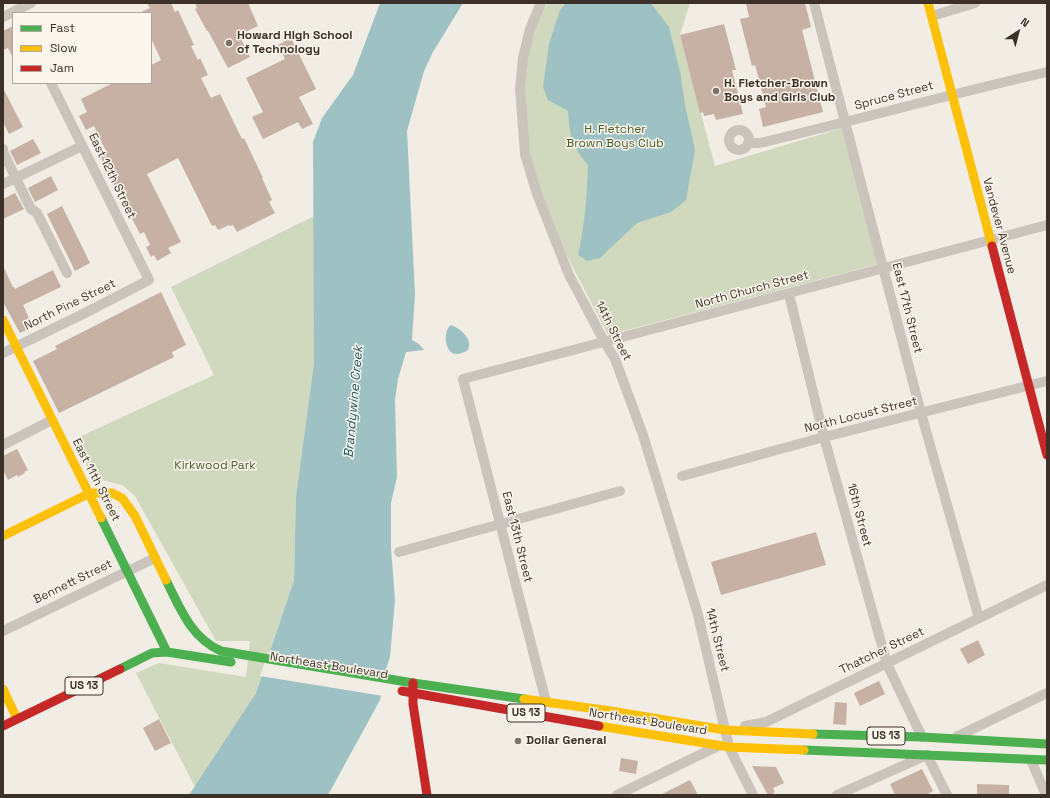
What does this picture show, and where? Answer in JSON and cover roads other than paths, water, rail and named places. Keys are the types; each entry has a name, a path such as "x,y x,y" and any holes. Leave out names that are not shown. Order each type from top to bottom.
{"main road":[{"name":"Vandever Avenue","path":"928,3 1047,455"},
{"name":"East 11th Street","path":"3,320 90,493 167,652"},
{"name":"US 13","path":"3,536 90,493 103,491 116,494 127,504 155,558"},
{"name":"Northeast Boulevard","path":"155,558 185,618 195,634 211,647 229,653 251,656 389,685 413,694 718,746 1047,760"},
{"name":"US 13","path":"3,726 152,653 167,652 242,664"},
{"name":"Northeast Boulevard","path":"371,685 414,683 725,730 922,737 1047,744"},
{"path":"414,683 413,704 427,795"},
{"path":"3,690 17,719"},
{"path":"927,755 929,749 937,745 992,748 1007,747 1015,743"}],"street":[{"path":"3,17 15,9 31,3"},
{"name":"14th Street","path":"541,3 530,29 523,58 520,88 525,154 537,194 569,275 614,359 642,434 697,611 729,747 753,795"},
{"name":"East 17th Street","path":"814,3 921,413 979,618"},
{"path":"932,16 975,3"},
{"name":"Spruce Street","path":"748,143 760,143 846,123 953,94 1047,72"},
{"name":"East 12th Street","path":"51,84 149,280"},
{"path":"3,184 82,146"},
{"path":"3,149 15,178 31,209 37,213 67,273"},
{"name":"North Church Street","path":"463,379 1047,225"},
{"name":"North Pine Street","path":"3,353 149,280"},
{"name":"16th Street","path":"789,294 824,437 887,664 922,737"},
{"name":"East 13th Street","path":"463,379 546,702"},
{"name":"North Locust Street","path":"682,476 824,437 1047,380"},
{"path":"3,445 52,420"},
{"path":"399,552 620,491"},
{"name":"Bennett Street","path":"3,631 127,570 155,558"},
{"name":"Thatcher Street","path":"725,730 766,722 1047,585"},
{"path":"952,739 1047,693"},
{"path":"617,795 718,746"},
{"path":"837,795 850,792 927,755 947,795"},
{"path":"1031,760 1046,795"}],"water":[{"name":"Brandywine Creek","path":"380,3 463,3 433,52 424,71 407,131 415,294 412,340 419,344 424,350 406,352 398,379 395,400 397,477 391,503 391,548 395,600 390,657 380,700 328,795 189,795 256,693 294,580 296,496 314,363 313,142 322,118 353,75"},
{"path":"566,3 651,3 669,27 680,71 685,105 695,150 686,200 671,212 637,223 600,258 587,261 578,255 585,210 588,165 572,140 568,111 548,100 543,87 549,44 560,10"},
{"path":"451,325 459,329 465,335 469,342 468,350 456,354 449,350 446,336 448,328"}],"place":[{"name":"Howard High School of Technology","path":"229,43"},
{"name":"H. Fletcher-Brown Boys and Girls Club","path":"716,91"},
{"name":"Dollar General","path":"518,741"}],"park label":[{"name":"H. Fletcher Brown Boys Club","path":"615,137"},
{"name":"Kirkwood Park","path":"215,466"}]}
